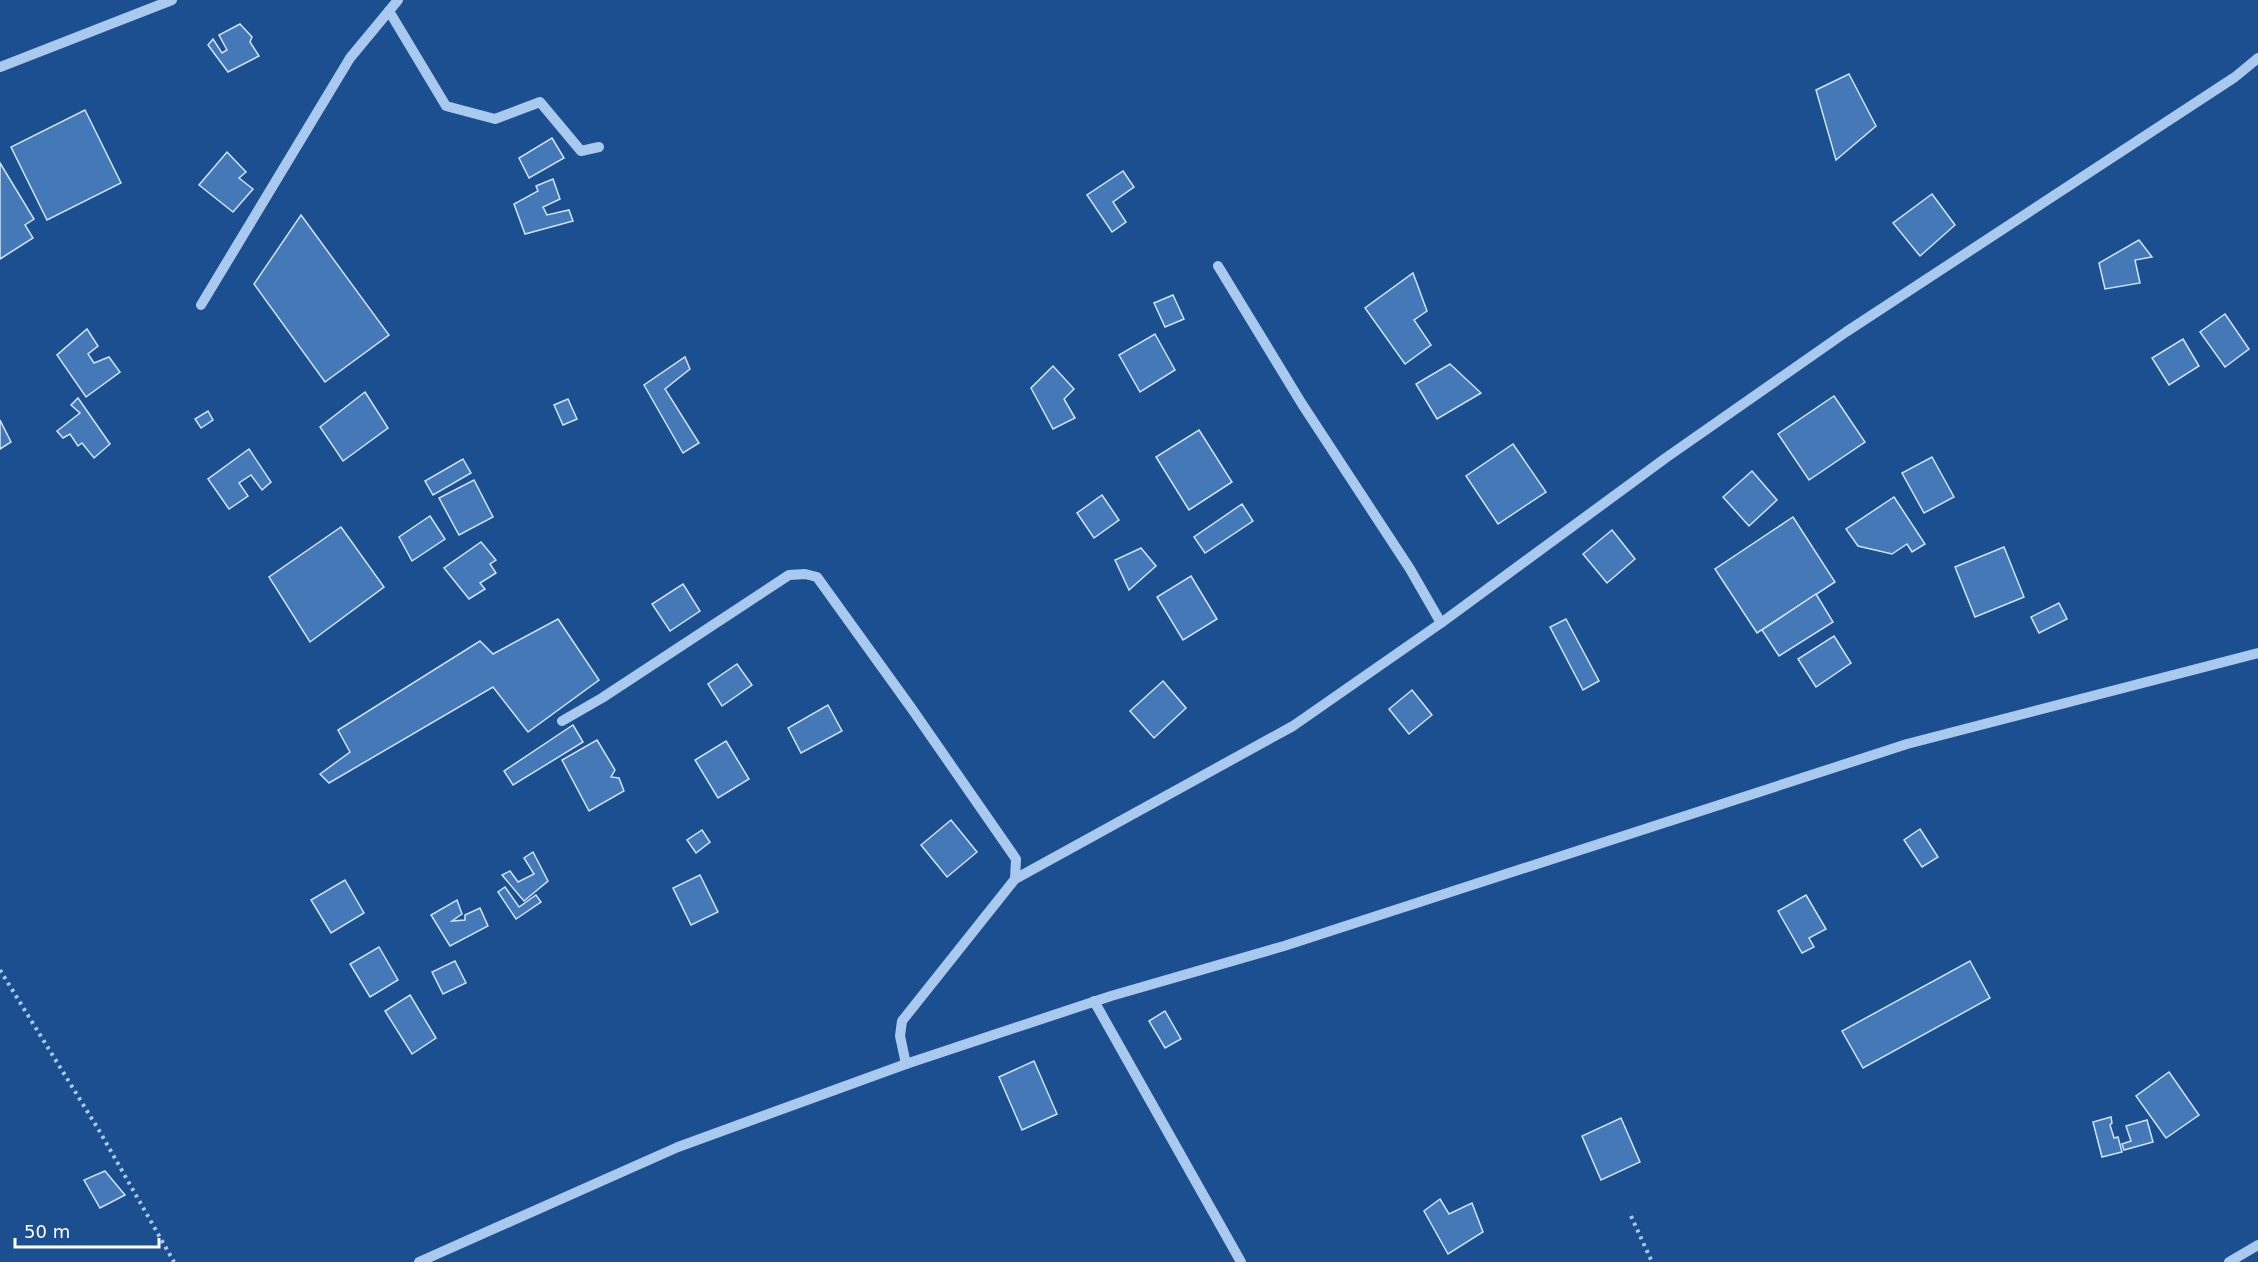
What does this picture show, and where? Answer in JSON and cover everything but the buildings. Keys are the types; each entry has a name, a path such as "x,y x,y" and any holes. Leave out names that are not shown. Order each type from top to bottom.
{"street":[{"path":"0,67 172,0"},
{"path":"201,304 351,58 398,0"},
{"path":"389,11 446,106 495,119 540,102 581,151 598,147"},
{"path":"906,1064 900,1036 902,1021 1015,879 1293,726 1441,623 1667,457 1846,332 2225,83 2258,58"},
{"path":"1218,266 1302,404 1410,569 1441,623"},
{"path":"562,721 602,698 789,575 805,573 817,577 1016,859 1015,879"},
{"path":"419,1262 678,1147 906,1064 1094,1001 1284,946 1907,744 2258,653"},
{"path":"1094,1001 1241,1262"},
{"path":"2229,1262 2258,1245"}],"path":[{"path":"0,970 100,1132 174,1262"},
{"path":"1631,1216 1652,1262"}]}
